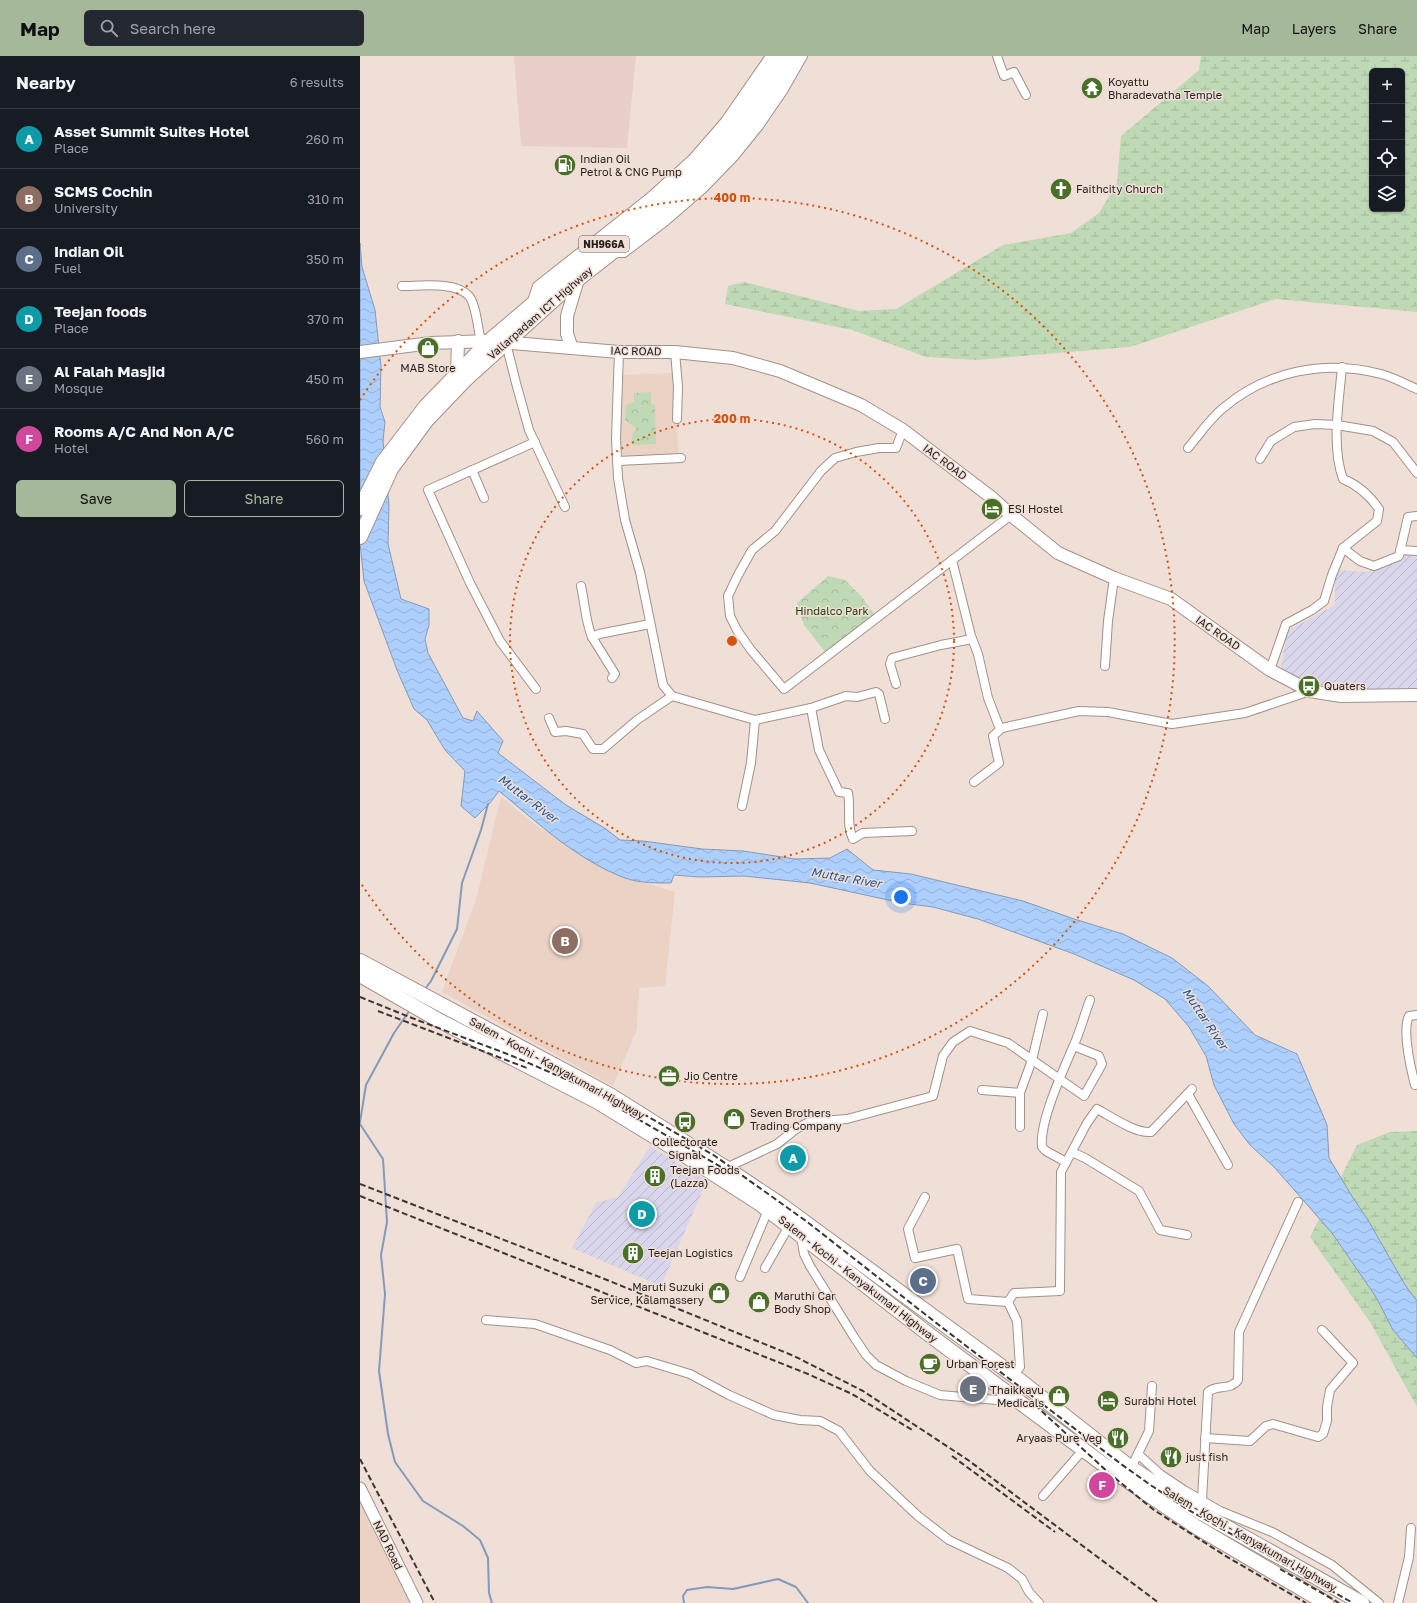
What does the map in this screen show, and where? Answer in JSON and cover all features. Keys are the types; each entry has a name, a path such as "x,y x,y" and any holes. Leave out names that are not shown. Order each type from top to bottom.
{"highway":[{"name":"Vallarpadam ICT Highway","path":"360,508 383,462 417,424 485,341 530,306 683,180 717,146 772,70 779,56"},
{"name":"Vallarpadam ICT Highway","path":"360,537 391,469 417,424 578,279 657,217 708,170 734,141 761,106 792,56"},
{"name":"Salem - Kochi - Kanyakumari Highway","path":"360,961 440,1021 598,1102 678,1151 768,1210 1083,1450 1150,1497 1198,1528 1326,1603"},
{"name":"Salem - Kochi - Kanyakumari Highway","path":"360,975 366,982 397,989 447,1006 610,1096 726,1168 780,1204 1013,1376 1131,1468 1203,1514 1362,1603"},
{"path":"987,1378 998,1365"}],"main road":[{"path":"572,348 566,334 567,316 578,279"},
{"path":"457,374 458,341"},
{"name":"IAC ROAD","path":"360,352 431,343 485,341 619,352 675,352 733,358 780,371 861,405 903,430 991,497 1011,515 1058,552 1114,578 1171,599 1270,670 1310,691 1341,696 1417,695"}],"street":[{"path":"530,306 537,286 650,197 692,159 725,121 770,56"},
{"path":"610,254 624,253 666,221 704,188 734,157 759,126 783,91 803,56"},
{"path":"997,56 1004,76 1014,72 1026,95"},
{"path":"402,286 451,286 469,296 473,302 485,341"},
{"path":"506,343 530,430 565,507"},
{"path":"619,352 616,439 618,478 625,520 640,572 663,685 672,696 755,720 811,708 846,696 857,697 876,692 879,694 886,719"},
{"path":"675,352 678,386 677,419"},
{"path":"1188,448 1221,410 1255,385 1288,373 1328,366 1342,367 1381,374 1417,389"},
{"path":"1270,670 1286,624 1312,610 1324,601 1332,575 1343,548 1377,521 1379,509 1372,499 1354,484 1343,480 1338,466 1338,425 1342,367"},
{"path":"1260,459 1271,441 1294,427 1315,424 1338,425 1373,431 1393,442 1417,473"},
{"path":"903,430 896,448 879,448 835,458 821,471 775,531 752,550 728,596 730,616 737,630 751,650 784,688 1011,515"},
{"path":"535,442 428,490 470,583 500,641 536,689"},
{"path":"618,461 681,458"},
{"path":"472,470 484,498"},
{"path":"1343,548 1360,562 1374,566 1399,556 1408,517 1417,516"},
{"path":"1400,550 1417,551"},
{"path":"952,560 972,639 978,654 988,698 1000,729"},
{"path":"1105,666 1108,621 1114,578"},
{"path":"581,586 588,627 592,637 615,674 612,678"},
{"path":"592,637 599,634 650,624"},
{"path":"896,684 890,664 892,658 941,645 972,639"},
{"path":"974,782 999,763 993,736 1000,729 1079,711 1108,712 1172,724 1246,713 1310,691"},
{"path":"549,718 554,732 566,731 583,734 593,749 603,749 637,720 672,696"},
{"path":"811,708 819,750 839,792 848,793 850,802 849,832 853,840 864,833 912,831"},
{"path":"742,806 751,763 755,720"},
{"path":"1066,1162 1046,1151 1042,1147 1044,1127 1060,1078 1074,1046 1090,1000"},
{"path":"1020,1127 1020,1094 1032,1060 1043,1014"},
{"path":"1415,1085 1406,1031 1406,1021 1408,1016 1417,1015"},
{"path":"726,1168 777,1144 809,1122 847,1119 933,1096 943,1056 953,1042 970,1030 1008,1043 1084,1096 1102,1064 1099,1056 1074,1046"},
{"path":"982,1090 1020,1094"},
{"path":"1008,1302 1014,1293 1060,1291 1061,1172 1087,1122 1097,1109 1142,1132 1151,1132 1190,1092 1228,1165"},
{"path":"1072,1152 1085,1158 1139,1191 1160,1230 1187,1235"},
{"path":"925,1197 908,1229 915,1258 957,1249 968,1299 1008,1302"},
{"path":"1202,1500 1208,1392 1213,1389 1230,1387 1238,1380 1239,1332 1298,1202"},
{"path":"740,1277 768,1210"},
{"path":"765,1268 789,1226"},
{"path":"802,1236 803,1250 810,1266 854,1337 869,1359 876,1365 906,1382 940,1395 997,1400 1010,1395"},
{"path":"1008,1302 1017,1321 1020,1367 1013,1376"},
{"path":"486,1320 535,1324 610,1350 636,1363 647,1361 690,1374 729,1395 774,1415 820,1422 839,1431 870,1471 918,1516 949,1540 1008,1568 1022,1579 1029,1592 1040,1603"},
{"path":"1205,1438 1250,1441 1266,1426 1273,1424 1318,1437 1323,1434 1327,1420 1327,1407 1330,1390 1353,1363 1322,1330"},
{"path":"1131,1468 1149,1431 1152,1386"},
{"path":"1042,1496 1083,1450"},
{"path":"1138,1454 1160,1474 1220,1511 1272,1532 1332,1565 1379,1603"},
{"name":"NAD Road","path":"360,1488 417,1603"},
{"path":"1398,1603 1409,1558 1411,1528"}],"shaded area":[{"path":"514,56 636,56 627,148 521,146"},
{"path":"673,373 679,455 620,458 621,375"},
{"path":"1399,553 1417,554 1417,688 1341,690 1298,680 1281,667 1287,631 1335,605 1335,570 1368,572"},
{"path":"501,797 537,826 633,879 675,892 665,986 639,988 637,1029 613,1086 442,992 477,896"},
{"path":"650,1146 707,1181 661,1286 572,1248 596,1203 618,1197"},
{"path":"360,1499 412,1603 360,1603"}],"green space":[{"path":"1201,56 1417,56 1417,312 1276,299 1130,347 976,360 926,357 852,330 725,304 728,286 744,282 859,311 896,309 1003,245 1071,233 1099,213 1117,183 1121,136 1199,70"},
{"path":"651,392 651,404 655,405 656,444 633,445 632,436 636,428 625,420 626,405 634,402 634,393"},
{"name":"Hindalco Park","path":"828,576 845,580 862,597 874,614 826,653 804,625 797,603"},
{"path":"1417,1131 1417,1407 1370,1322 1310,1237 1357,1145 1390,1132"}],"water":[{"name":"Muttar River","path":"360,243 362,267 375,310 381,366 380,407 385,422 383,441 389,506 388,544 401,599 429,609 429,625 425,639 428,653 463,718 473,721 477,711 503,741 498,753 566,805 606,829 620,840 643,841 702,849 743,851 795,859 830,858 847,849 873,870 911,874 1023,901 1123,934 1172,958 1208,986 1255,1035 1297,1054 1327,1125 1329,1158 1368,1220 1405,1285 1417,1301 1417,1358 1393,1330 1376,1297 1332,1233 1274,1167 1250,1145 1234,1124 1214,1085 1206,1056 1189,1027 1165,999 1134,980 1074,954 978,919 933,907 902,903 810,883 744,876 700,877 674,875 671,883 630,880 607,870 574,851 543,828 499,791 490,803 475,818 461,806 465,771 445,750 427,720 414,709 397,670 364,581 360,543"}],"waterway":[{"path":"425,989 431,981 457,929 462,883 481,830 488,804"},
{"path":"360,1122 366,1085 394,1033 410,1010"},
{"path":"360,1124 383,1159 387,1222 381,1255 385,1294 379,1371 388,1434 395,1462 423,1501 463,1526 480,1540 488,1558 489,1593 492,1603"},
{"path":"684,1603 683,1596 687,1590 707,1587 733,1589 778,1579 796,1587 808,1603"}],"railway":[{"path":"360,997 510,1055 607,1097 647,1116 715,1156 806,1221 944,1329 1152,1486 1187,1509 1353,1603"},
{"path":"378,1011 527,1068"},
{"path":"622,1110 728,1171"},
{"path":"360,1184 602,1278 794,1356 863,1391 968,1460 1159,1603"},
{"path":"360,1196 808,1374 852,1394 914,1431"},
{"path":"1035,1405 1110,1474 1154,1510 1224,1555 1306,1603"},
{"path":"952,1456 1055,1532"},
{"path":"360,1459 435,1603"},
{"path":"1280,1569 1339,1603"}],"place":[{"name":"Koyattu Bharadevatha Temple","path":"1092,88"},
{"name":"Indian Oil Petrol & CNG Pump","path":"565,165"},
{"name":"Faithcity Church","path":"1061,189"},
{"name":"MAB Store","path":"428,348"},
{"name":"ESI Hostel","path":"992,509"},
{"name":"Quaters","path":"1309,686"},
{"name":"SCMS Cochin","path":"565,941"},
{"name":"Jio Centre","path":"669,1076"},
{"name":"Seven Brothers Trading Company","path":"734,1119"},
{"name":"Collectorate Signal","path":"685,1122"},
{"name":"Asset Summit Suites Hotel","path":"793,1158"},
{"name":"Teejan Foods (Lazza)","path":"655,1176"},
{"name":"Teejan foods","path":"642,1214"},
{"name":"Teejan Logistics","path":"633,1253"},
{"name":"Indian Oil","path":"923,1281"},
{"name":"Maruti Suzuki Service, Kalamassery","path":"719,1293"},
{"name":"Maruthi Car Body Shop","path":"759,1302"},
{"name":"Urban Forest","path":"930,1364"},
{"name":"Al Falah Masjid","path":"973,1389"},
{"name":"Thaikkavu Medicals","path":"1059,1396"},
{"name":"Surabhi Hotel","path":"1108,1401"},
{"name":"Aryaas Pure Veg","path":"1118,1438"},
{"name":"just fish","path":"1171,1457"},
{"name":"Rooms A/C And Non A/C","path":"1102,1485"}]}
